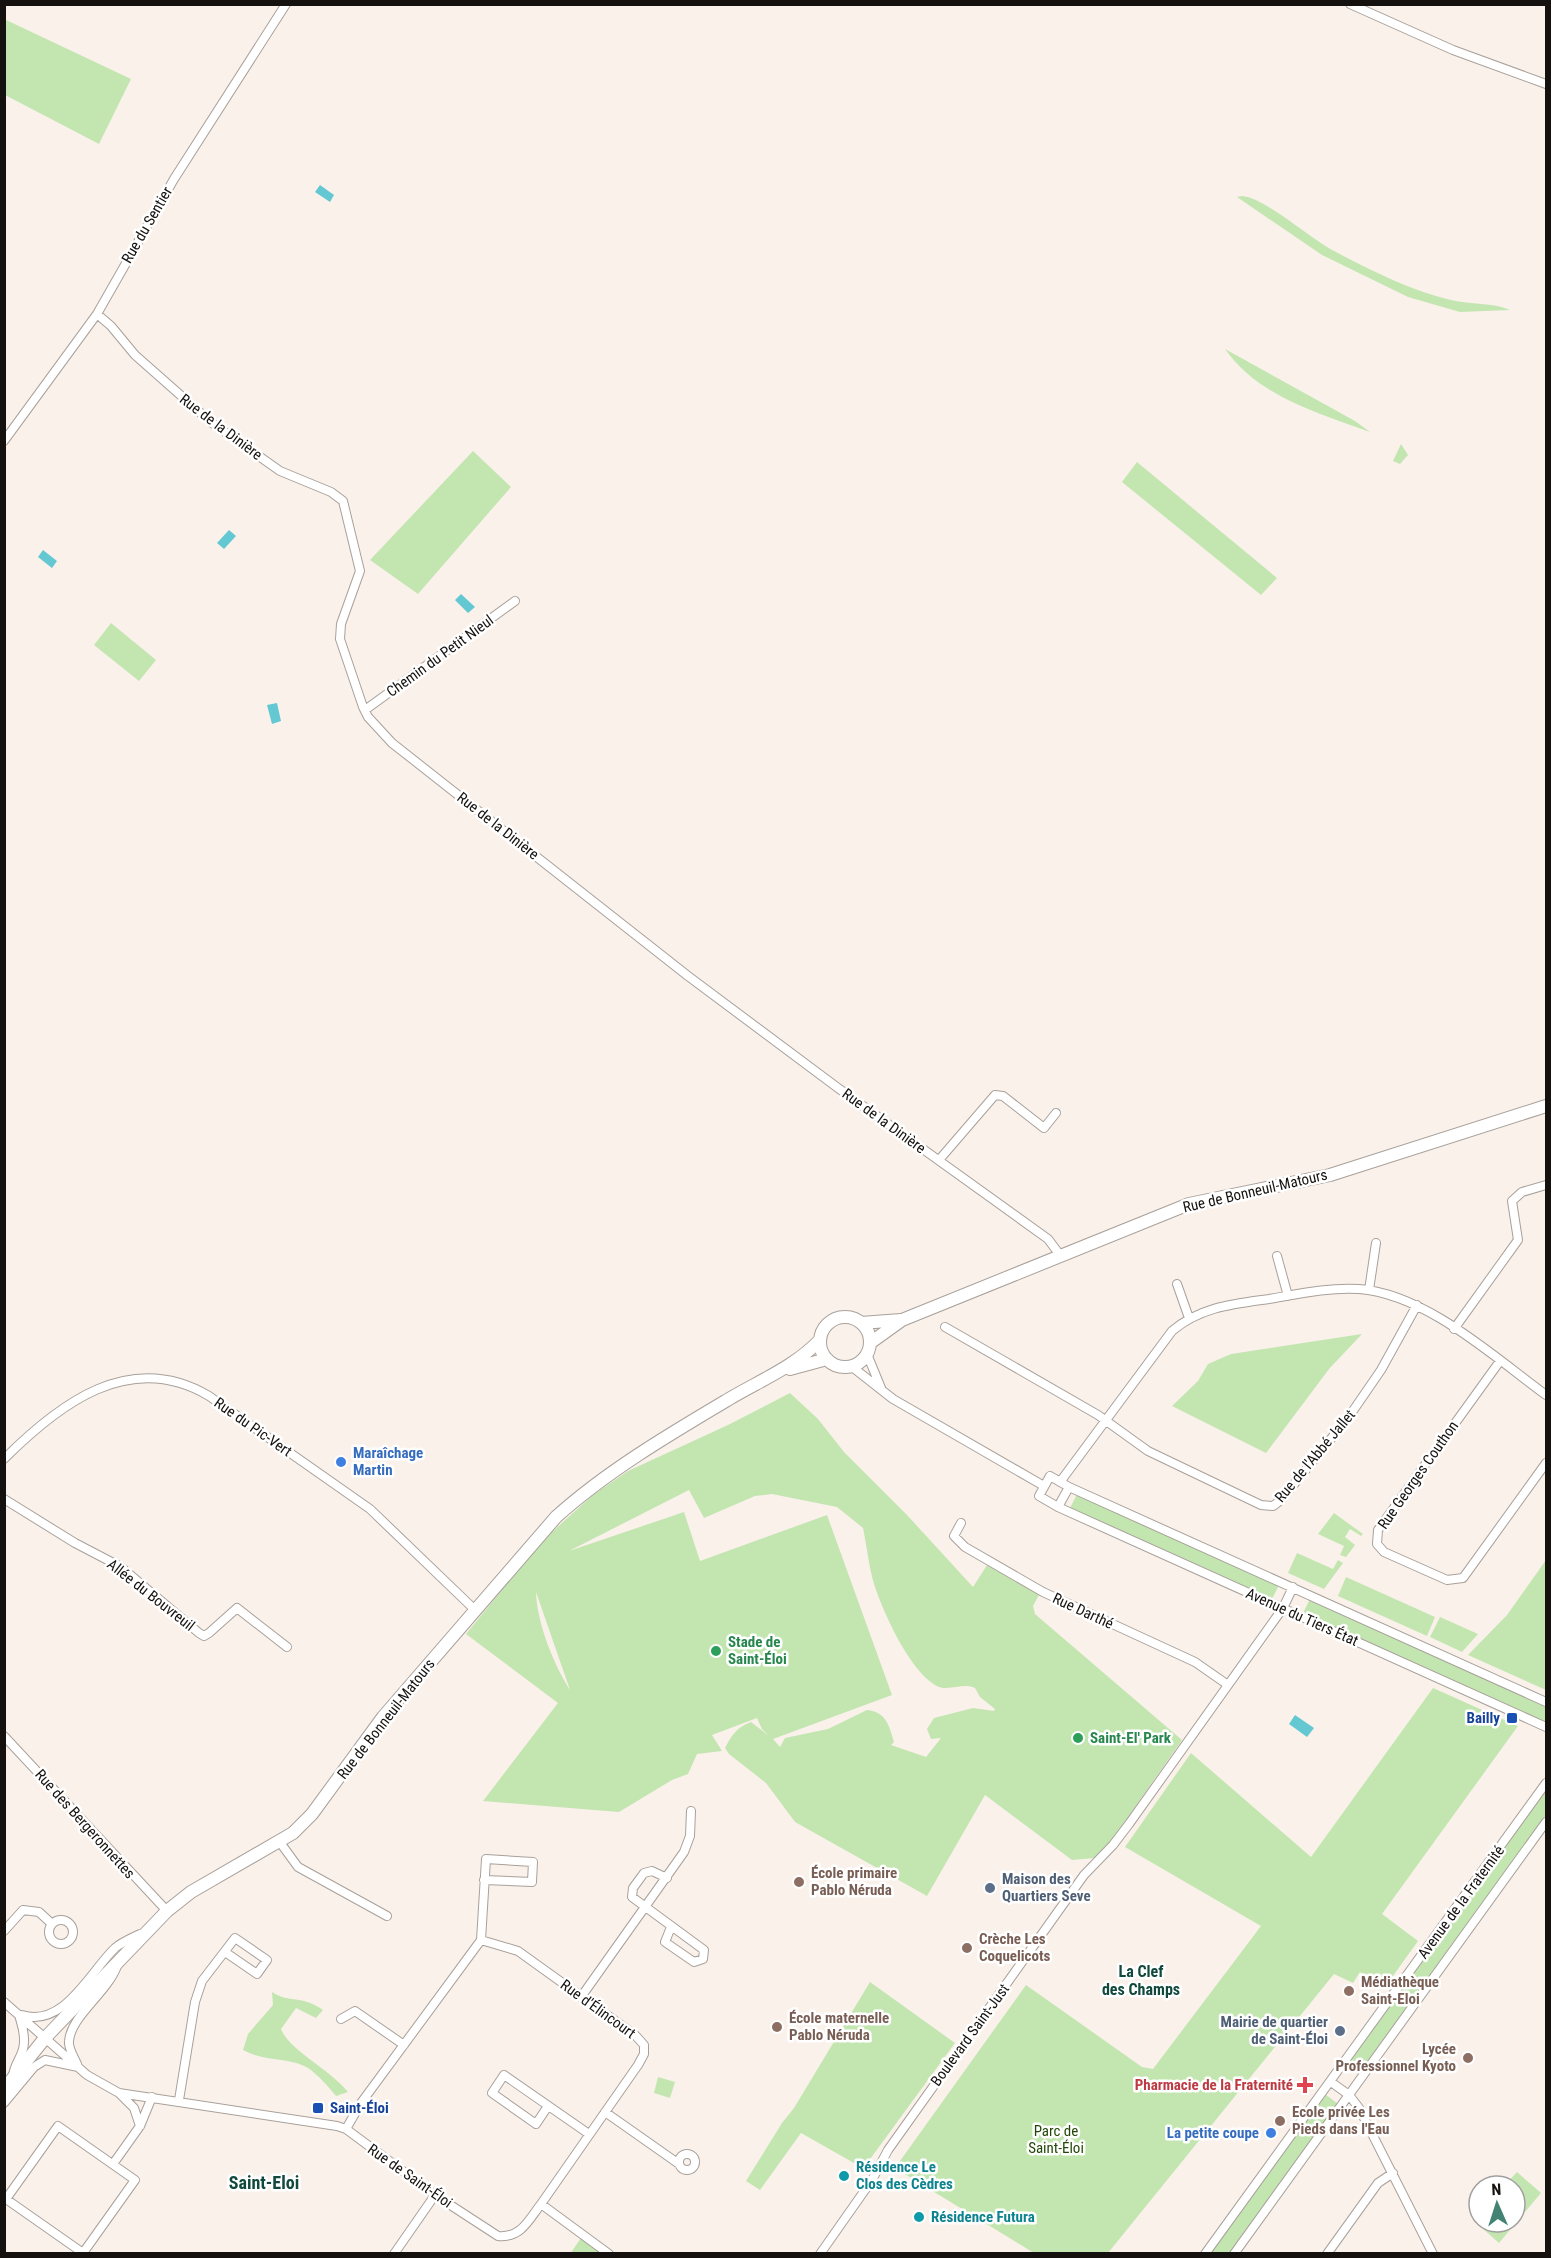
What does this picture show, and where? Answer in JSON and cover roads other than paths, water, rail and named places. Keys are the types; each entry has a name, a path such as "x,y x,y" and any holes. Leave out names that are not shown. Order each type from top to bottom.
{"main road":[{"name":"Rue de Bonneuil-Matours","path":"861,1323 902,1320 1189,1204 1330,1175 1546,1106"},
{"path":"850,1318 861,1323 867,1331 868,1349 851,1366 837,1365 827,1359 820,1340 825,1327 835,1320 850,1318"},
{"name":"Rue de Bonneuil-Matours","path":"868,1349 902,1320"},
{"name":"Rue de Bonneuil-Matours","path":"4,2089 45,2038 167,1911 191,1892 293,1833 322,1803 384,1717 474,1609 548,1525 576,1498 728,1399 785,1369 820,1340"},
{"name":"Rue de Bonneuil-Matours","path":"785,1369 827,1359"}],"street":[{"name":"Rue du Sentier","path":"4,441 97,314 174,179 286,4"},
{"path":"1350,4 1453,50 1546,84"},
{"name":"Rue de la Dinière","path":"97,314 111,326 135,355 212,423 280,471 331,492 343,501 360,571 341,624 340,639 365,710 392,743 679,969 1048,1239 1060,1256"},
{"name":"Chemin du Petit Nieul","path":"365,710 515,601"},
{"path":"939,1160 995,1095 1003,1096 1044,1128 1056,1113"},
{"path":"1454,1329 1518,1240 1512,1201 1522,1192 1546,1185"},
{"path":"1369,1290 1376,1243"},
{"path":"1277,1256 1288,1296"},
{"path":"1177,1284 1189,1318"},
{"path":"1069,1487 1058,1507 1038,1496 1050,1476 1060,1482 1162,1342 1189,1318 1221,1306 1341,1288 1369,1290 1417,1305 1546,1395"},
{"name":"Rue de l'Abbé Jallet","path":"1105,1421 1145,1449 1178,1467 1261,1505 1272,1506 1281,1500 1348,1418 1381,1370 1417,1305"},
{"path":"945,1328 1105,1421"},
{"path":"868,1349 882,1391"},
{"name":"Rue Georges Couthon","path":"1500,1361 1378,1530 1377,1544 1384,1552 1447,1581 1463,1578 1546,1463"},
{"path":"851,1366 882,1391 1044,1486"},
{"name":"Rue du Pic-Vert","path":"4,1459 45,1419 102,1388 146,1378 183,1384 209,1396 370,1509 474,1609"},
{"name":"Avenue du Tiers État","path":"1060,1482 1546,1702"},
{"name":"Allée du Bouvreuil","path":"4,1499 75,1543 121,1567 204,1636 237,1608 288,1647"},
{"name":"Avenue du Tiers État","path":"1058,1507 1546,1727"},
{"name":"Rue Darthé","path":"961,1523 954,1536 964,1547 1043,1592 1195,1662 1228,1685"},
{"name":"Boulevard Saint-Just","path":"820,2253 872,2180 888,2150 1084,1875 1113,1845 1283,1608 1293,1587"},
{"name":"Rue des Bergeronnettes","path":"4,1736 167,1911"},
{"name":"Avenue de la Fraternité","path":"1205,2253 1546,1783"},
{"path":"581,1997 646,1908 688,1845 691,1811"},
{"name":"Avenue de la Fraternité","path":"1234,2253 1546,1822"},
{"path":"279,1841 298,1867 387,1916"},
{"path":"346,2129 481,1940 484,1880 486,1859 533,1862 532,1882 484,1880"},
{"path":"667,1878 649,1871 644,1873 633,1888 632,1897 704,1950 703,1959 694,1962 665,1942 671,1927"},
{"path":"4,1931 23,1910 39,1912 52,1924"},
{"path":"18,2014 34,2019 48,2016 65,2005 117,1946 144,1933"},
{"path":"179,2100 195,2002 202,1981 234,1938 267,1960 257,1974 225,1952"},
{"name":"Rue d'Élincourt","path":"481,1940 518,1951 635,2035 644,2045 644,2054 638,2065 540,2204"},
{"path":"78,2067 68,2044 72,2026 111,1982 120,1958"},
{"name":"Rue de Saint-Éloi","path":"4,2002 78,2067 101,2084 119,2093 179,2100 346,2129 435,2195 498,2236 510,2237 521,2231 540,2204"},
{"path":"341,2019 355,2011 404,2045"},
{"path":"13,2078 14,2065 24,2045 23,2030 18,2014"},
{"path":"4,2103 34,2067 45,2060 78,2067"},
{"path":"548,2106 536,2124 492,2093 504,2075 589,2134"},
{"path":"1330,2082 1349,2095 1362,2112 1432,2253"},
{"path":"119,2093 134,2108 140,2126"},
{"path":"113,2164 140,2126 152,2097"},
{"path":"605,2112 679,2164"},
{"path":"58,2126 113,2164 135,2180 83,2253 6,2199 58,2126"},
{"path":"1327,2253 1378,2182 1393,2173"},
{"path":"394,2253 435,2195"},
{"path":"540,2204 609,2253"}],"water":[{"path":"320,185 334,195 330,202 315,192"},
{"path":"229,530 236,536 224,549 217,543"},
{"path":"43,550 57,561 52,568 38,557"},
{"path":"461,594 475,607 468,613 455,600"},
{"path":"277,703 281,721 272,724 267,705"},
{"path":"1295,1715 1314,1728 1307,1737 1289,1724"}],"place":[{"name":"Maraîchage Martin","path":"341,1462"},
{"name":"Stade de Saint-Éloi","path":"716,1651"},
{"name":"Bailly","path":"1512,1718"},
{"name":"Saint-El' Park","path":"1078,1738"},
{"name":"École primaire Pablo Néruda","path":"799,1882"},
{"name":"Maison des Quartiers Seve","path":"990,1888"},
{"name":"Crèche Les Coquelicots","path":"967,1948"},
{"name":"Médiathèque Saint-Eloi","path":"1349,1991"},
{"name":"École maternelle Pablo Néruda","path":"777,2027"},
{"name":"Mairie de quartier de Saint-Éloi","path":"1340,2031"},
{"name":"Lycée Professionnel Kyoto","path":"1468,2058"},
{"name":"Pharmacie de la Fraternité","path":"1305,2085"},
{"name":"Saint-Éloi","path":"318,2108"},
{"name":"Ecole privée Les Pieds dans l'Eau","path":"1280,2121"},
{"name":"La petite coupe","path":"1271,2133"},
{"name":"Résidence Le Clos des Cèdres","path":"844,2176"},
{"name":"Résidence Futura","path":"919,2217"}],"district":[{"name":"La Clef des Champs","path":"1141,1980"},
{"name":"Saint-Eloi","path":"264,2183"}],"park label":[{"name":"Parc de Saint-Éloi","path":"1056,2140"}]}
